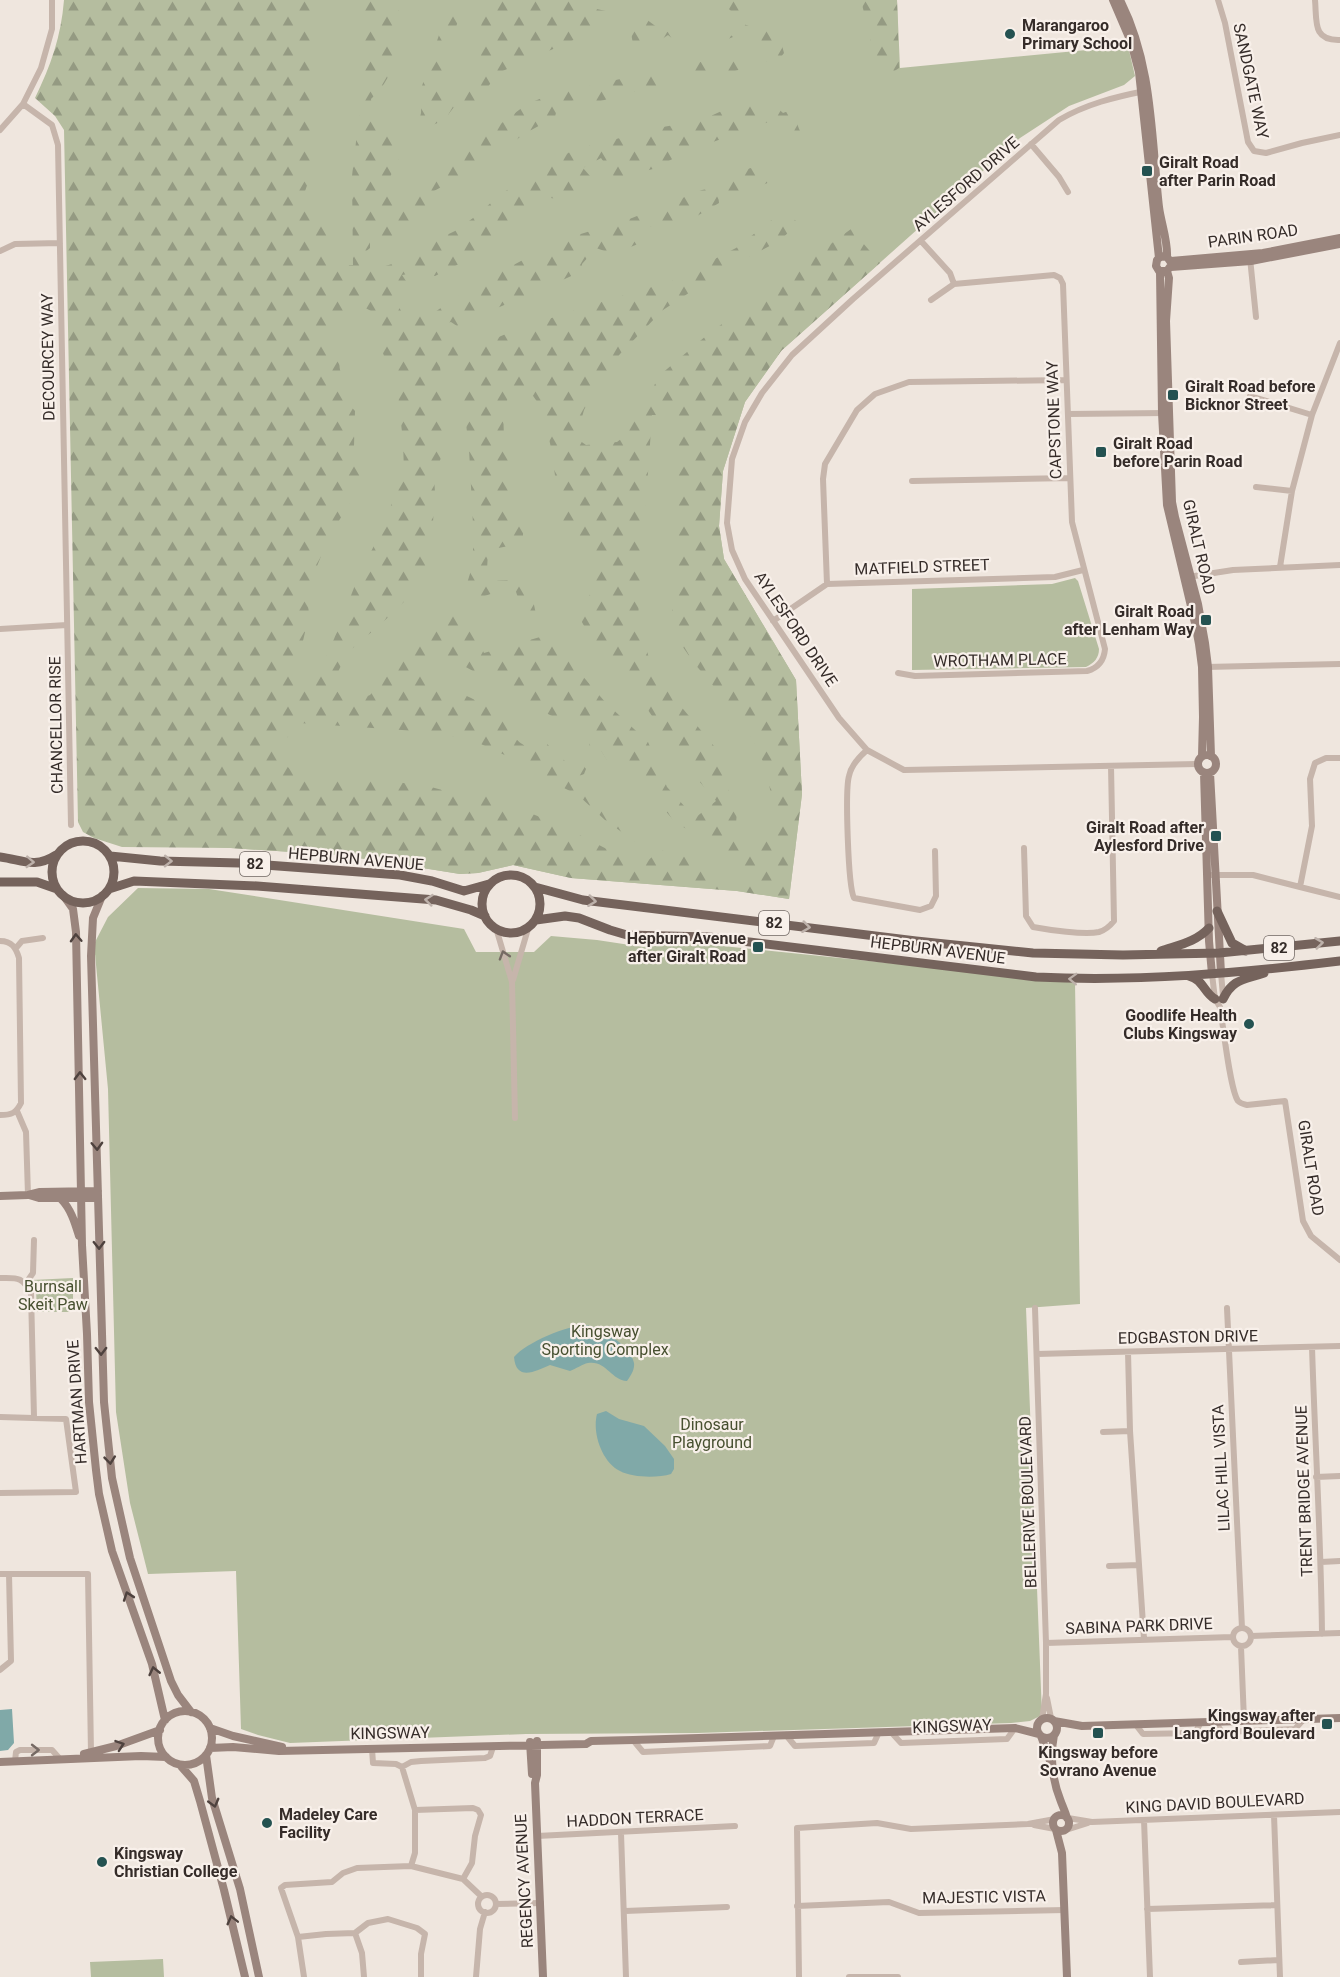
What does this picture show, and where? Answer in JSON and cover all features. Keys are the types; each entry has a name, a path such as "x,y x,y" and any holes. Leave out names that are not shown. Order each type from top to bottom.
{"main road":[{"name":"GIRALT ROAD","path":"1113,0 1131,42 1145,91"},
{"name":"GIRALT ROAD","path":"1120,0 1139,45 1169,278 1166,314 1166,413 1172,502 1187,577 1202,621 1205,667 1204,759 1216,764 1215,769 1207,773 1211,875 1209,928 1216,973"},
{"name":"PARIN ROAD","path":"1250,258 1340,238"},
{"name":"PARIN ROAD","path":"1166,264 1250,258 1340,244"},
{"path":"1204,759 1199,770 1207,773"},
{"name":"82","path":"0,857 36,863 46,861 66,846 76,842 90,842 102,847 110,856"},
{"path":"58,854 52,871 60,892"},
{"path":"105,893 114,872 110,856"},
{"name":"HEPBURN AVENUE","path":"110,856 400,875 432,881 464,891 489,884"},
{"name":"82","path":"489,884 500,877 516,875 529,880 535,886"},
{"name":"GIRALT ROAD","path":"1211,875 1217,911 1214,953"},
{"name":"82","path":"0,882 37,882 78,902 91,902 105,893 134,881 257,886 436,900 485,916 496,928"},
{"path":"485,916 482,898 489,884"},
{"path":"496,928 508,933 528,929 536,920 540,910 540,897 535,886"},
{"name":"HEPBURN AVENUE","path":"535,886 583,900 980,948 1081,955 1214,953 1340,940"},
{"name":"HARTMAN DRIVE","path":"60,892 73,909 76,932 82,1245 89,1402 99,1494 112,1551 152,1664 165,1720"},
{"name":"HARTMAN DRIVE","path":"105,893 93,918 90,956 102,1375 112,1478 130,1558 168,1671 178,1695 191,1712"},
{"path":"1217,911 1232,943 1247,951"},
{"name":"HEPBURN AVENUE","path":"536,920 565,916 579,918 627,935 662,934 719,938 1036,977 1081,979 1182,975 1275,969 1340,961"},
{"path":"1150,955 1193,940 1209,928"},
{"path":"1182,975 1198,979 1210,996 1220,1002 1232,985 1275,969"},
{"path":"0,1196 40,1192 98,1195"},
{"path":"28,1195 61,1199 81,1195"},
{"path":"61,1199 73,1218 82,1245"},
{"path":"166,1757 159,1742 160,1730 165,1720 177,1712 191,1712 203,1718 210,1728 212,1738 208,1751 212,1798 240,1889 259,1977"},
{"name":"KINGSWAY","path":"482,1746 493,1742 586,1744 591,1741 1016,1728 1047,1720 1082,1726 1340,1718"},
{"path":"1053,1770 1052,1746 1057,1728 1047,1720 1037,1727 1069,1824 1062,1853"},
{"name":"KINGSWAY","path":"1016,1728 1046,1738 1082,1726"},
{"name":"KINGSWAY","path":"210,1728 233,1736 299,1750"},
{"path":"60,1759 116,1746 160,1730"},
{"name":"KINGSWAY","path":"208,1751 233,1747 279,1751 493,1747 533,1743"},
{"name":"REGENCY AVENUE","path":"533,1743 532,1776 535,1783 543,1977"},
{"path":"180,1765 196,1762 208,1751"},
{"path":"0,1761 166,1757 180,1765 194,1781 224,1890 244,1977"},
{"path":"1059,1797 1053,1824 1062,1853 1066,1977"},
{"path":"1055,1818 1061,1815 1067,1818"},
{"path":"1056,1829 1062,1832 1066,1830"}],"street":[{"path":"0,130 23,104 41,68 52,29 52,0"},
{"name":"SANDGATE WAY","path":"1218,0 1225,23 1248,142 1254,151 1266,153 1340,135"},
{"path":"1315,0 1317,27 1320,34 1327,40 1340,40"},
{"name":"AYLESFORD DRIVE","path":"1145,91 1112,98 1076,110 1059,120 853,299 792,356 762,393 745,422 732,459 727,523 732,550 745,579 839,718 867,750 904,770 1110,766 1204,759"},
{"name":"DECOURCEY WAY","path":"23,104 52,125 58,145 67,625"},
{"path":"1031,144 1059,177 1068,192"},
{"path":"921,241 950,273 954,284"},
{"path":"0,251 15,244 60,243"},
{"path":"1250,258 1257,317"},
{"name":"CAPSTONE WAY","path":"931,300 954,284 1054,275 1064,284 1072,522 1105,649 1105,656 1101,663"},
{"path":"1280,567 1292,491 1311,415 1340,345"},
{"path":"773,621 827,584 823,479 825,464 857,410 875,394 909,382 1066,380"},
{"path":"1250,396 1311,415"},
{"path":"1068,414 1166,413"},
{"path":"912,481 1070,478"},
{"path":"1256,487 1292,491"},
{"path":"1187,577 1233,570 1340,565"},
{"name":"MATFIELD STREET","path":"827,584 1055,576 1083,570"},
{"path":"0,628 67,625"},
{"name":"CHANCELLOR RISE","path":"67,625 71,825"},
{"name":"WROTHAM PLACE","path":"898,673 915,676 1087,671 1095,669 1101,663"},
{"path":"1205,667 1340,664"},
{"path":"867,750 857,760 848,779 849,864 851,892 854,898 920,910 931,906 936,896 935,851"},
{"path":"1300,887 1312,826 1310,779 1315,763 1326,758 1340,758"},
{"path":"1024,848 1026,916 1033,927 1054,931 1099,932 1107,929 1114,921 1110,766"},
{"path":"1211,875 1253,875 1340,897"},
{"path":"496,928 512,982 515,1118"},
{"path":"512,982 528,929"},
{"path":"16,948 21,941 43,939"},
{"path":"0,941 7,941 16,948 19,958 21,1102 17,1111 10,1115 0,1115"},
{"name":"GIRALT ROAD","path":"1216,973 1232,1080 1237,1099 1247,1105 1285,1101 1303,1221 1311,1236 1340,1260"},
{"path":"17,1111 26,1132 28,1195"},
{"path":"26,1283 33,1273 33,1240"},
{"path":"0,1278 17,1278 26,1283 31,1293 34,1417"},
{"name":"BELLERIVE BOULEVARD","path":"1035,1308 1047,1642 1047,1720"},
{"name":"LILAC HILL VISTA","path":"1227,1308 1242,1628"},
{"name":"EDGBASTON DRIVE","path":"1037,1354 1340,1346"},
{"name":"TRENT BRIDGE AVENUE","path":"1312,1347 1316,1477 1322,1562 1322,1634"},
{"path":"1128,1352 1130,1431 1144,1639"},
{"path":"0,1418 66,1419 76,1492 0,1493"},
{"path":"1102,1432 1130,1431"},
{"path":"1316,1477 1340,1476"},
{"path":"1322,1562 1340,1561"},
{"path":"1109,1566 1139,1565"},
{"path":"0,1574 87,1574 91,1753"},
{"path":"0,1670 11,1661 9,1574"},
{"path":"1242,1628 1248,1630 1251,1636 1248,1645 1241,1647 1236,1644 1232,1636 1235,1631 1242,1628"},
{"path":"1251,1636 1340,1633"},
{"name":"SABINA PARK DRIVE","path":"1047,1642 1232,1636"},
{"path":"1241,1647 1244,1720"},
{"name":"KINGSWAY","path":"1215,1722 1222,1732 1295,1729 1304,1719"},
{"path":"402,1767 411,1762 485,1758 490,1756 493,1747"},
{"path":"372,1749 373,1763 396,1764 402,1767 415,1810 415,1853 411,1866"},
{"path":"415,1810 473,1808 478,1810 481,1815 475,1836 472,1863 463,1879"},
{"name":"KING DAVID BOULEVARD","path":"1067,1818 1092,1822 1340,1812"},
{"path":"1274,1815 1280,1977"},
{"path":"799,1977 797,1828 877,1823 911,1829 1028,1824 1055,1818"},
{"path":"1144,1820 1150,1977"},
{"name":"KING DAVID BOULEVARD","path":"1066,1830 1092,1822"},
{"path":"1028,1824 1056,1829"},
{"name":"HADDON TERRACE","path":"537,1836 735,1826"},
{"path":"621,1833 626,1977"},
{"path":"304,1977 298,1937 281,1888 285,1885 332,1882 343,1873 357,1868 411,1866 463,1879 482,1896 491,1896 496,1904"},
{"path":"482,1896 478,1905 484,1912 491,1912 496,1904"},
{"name":"MAJESTIC VISTA","path":"797,1906 889,1902 919,1913 1065,1910"},
{"path":"496,1904 541,1903"},
{"path":"1147,1909 1277,1905"},
{"path":"625,1911 727,1907"},
{"path":"476,1977 481,1940 480,1929 484,1912"},
{"path":"298,1937 355,1933 368,1923 388,1919 417,1928 425,1934 421,1954 421,1977"},
{"path":"355,1933 362,1953 364,1977"},
{"path":"1241,1962 1279,1960"},
{"path":"849,1977 898,1977"}],"green space":[{"path":"64,0 314,0 309,15 310,29 315,40 312,171 303,197 309,211 325,224 329,233 329,266 353,265 352,176 361,99 363,0 389,0 399,11 391,68 381,88 371,99 373,115 378,125 387,132 402,138 399,158 388,184 389,194 401,204 405,205 416,194 430,173 474,134 499,125 527,104 547,96 660,70 666,85 656,90 637,91 597,102 585,98 558,104 555,117 524,134 489,161 471,171 454,188 445,185 434,191 426,207 410,221 401,221 390,240 383,245 375,229 370,231 370,248 364,253 371,261 382,267 455,231 480,213 499,195 573,150 663,127 702,120 726,109 758,103 774,105 783,113 791,110 800,131 798,134 780,121 771,121 688,151 653,169 615,178 601,158 583,168 597,184 557,199 545,197 493,242 465,261 435,276 414,273 402,275 410,287 393,298 405,317 435,312 465,291 532,255 559,250 568,238 632,218 702,190 713,188 718,193 719,203 692,219 682,215 673,219 675,227 662,232 654,225 641,232 638,244 613,254 596,248 582,264 582,271 457,326 451,322 442,324 438,333 451,338 458,348 482,344 518,329 672,281 736,248 778,215 785,213 799,223 779,241 722,271 663,310 620,354 599,381 584,410 576,438 586,445 617,442 625,436 660,375 707,335 851,229 880,263 781,351 745,402 723,471 719,526 724,559 796,680 802,794 789,899 737,891 571,878 513,865 478,873 460,874 337,855 231,848 122,847 83,832 78,822 64,130 55,116 35,98 54,50","holes":["360,305 371,311 376,322 377,336 398,396 404,472 380,534 359,575 317,675 305,676 296,671 309,615 307,591 328,539 349,504 360,476 354,446 355,411 348,399 340,369 340,358 328,340 334,320 345,310","462,361 473,524 473,564 464,593 479,598 514,586 525,618 536,614 527,573 509,580 491,581 487,571 488,550 514,545 523,538 523,520 513,509 510,495 513,471 504,437 503,410 510,394 523,389 531,393 543,410 558,496 559,534 581,544 591,539 598,560 592,575 593,588 585,605 575,609 591,639 622,674 640,689 646,707 676,752 691,764 694,775 716,801 695,818 667,787 648,742 606,703 547,635 484,653 457,599 370,695 347,704 330,682 328,675 338,672 347,653 413,593 430,565 434,476 444,450 440,362","652,415 681,416 673,512 677,545 672,611 676,637 694,663 736,713 753,740 765,766 773,803 782,823 775,836 758,841 741,834 736,820 738,806 731,798 714,746 653,673 638,618","436,655 446,656 473,671 507,683 514,697 587,730 590,748 602,752 607,760 637,772 644,790 657,794 663,808 675,822 719,849 748,876 736,889 718,880 686,857 660,850 644,864 634,863 519,806 501,805 487,793 457,794 397,782 309,776 292,771 282,761 282,741 292,734 299,723 402,730 470,739 535,769 578,795 605,820 641,846 647,848 650,845 650,841 626,825 602,803 576,788 577,777 584,774 586,769 582,763 567,763 538,738 528,747 522,744 496,712 424,675 426,665"]},
{"path":"275,0 897,0 900,68 1128,46 1135,76 1124,85 1069,106 1020,138 782,350 745,402 723,471 719,526 724,559 796,680 802,794 789,899 737,891 571,878 513,865 478,873 460,874 337,855 216,847"},
{"path":"444,0 457,0 461,10 451,45 440,63 443,71 447,73 443,85 438,86 454,107 444,120 420,131 417,130 421,113 422,86 439,35"},
{"path":"487,0 568,0 579,5 619,14 585,35 498,73 482,95 470,106 465,106 461,101 471,87 484,60 478,52 483,10"},
{"path":"720,0 734,0 744,12 735,15"},
{"path":"861,0 897,0 899,68 893,72 876,63"},
{"path":"638,13 662,31 692,35 691,44 678,43 668,35 656,43 635,50 632,27"},
{"path":"736,21 754,28 766,26 774,31 781,42 784,53 781,57 723,74 699,76 687,74 686,64 763,56 761,39 750,32 742,34 733,28"},
{"path":"723,28 733,37 718,43 707,35 719,32"},
{"path":"768,163 776,170 775,180 736,196 726,192 721,182 730,174"},
{"path":"1075,578 1078,581 1099,649 1097,658 1086,667 912,670 912,589 1052,584"},
{"name":"Kingsway Sporting Complex","path":"138,888 209,889 464,929 476,952 534,952 551,936 643,947 693,943 1075,982 1080,1304 1026,1308 1042,1715 1030,1721 1011,1723 697,1733 526,1734 290,1743 241,1729 236,1571 148,1574 130,1503 116,1412 108,1089 94,944 108,917"},
{"name":"Burnsall Skeit Paw","path":"73,1278 73,1312 37,1312 36,1289 32,1280"},
{"path":"163,1959 164,1977 91,1977 90,1962"}],"water":[{"path":"586,1325 607,1334 627,1350 634,1366 627,1381 621,1380 604,1367 594,1363 570,1371 550,1365 528,1373 518,1370 514,1357 520,1351 558,1332"},
{"path":"606,1411 619,1419 644,1426 665,1446 674,1459 674,1469 671,1474 653,1477 638,1476 614,1467 603,1454 597,1438 597,1414"},
{"path":"12,1709 14,1743 8,1750 0,1751 0,1710"}],"place":[{"name":"Marangaroo Primary School","path":"1010,34"},
{"name":"Giralt Road after Parin Road","path":"1147,171"},
{"name":"Giralt Road before Bicknor Street","path":"1173,395"},
{"name":"Giralt Road before Parin Road","path":"1101,452"},
{"name":"Giralt Road after Lenham Way","path":"1206,620"},
{"name":"Giralt Road after Aylesford Drive","path":"1216,836"},
{"name":"Hepburn Avenue after Giralt Road","path":"758,947"},
{"name":"Goodlife Health Clubs Kingsway","path":"1249,1024"},
{"name":"Kingsway after Langford Boulevard","path":"1327,1724"},
{"name":"Kingsway before Sovrano Avenue","path":"1098,1733"},
{"name":"Madeley Care Facility","path":"267,1823"},
{"name":"Kingsway Christian College","path":"102,1862"}],"park label":[{"name":"Dinosaur Playground","path":"712,1433"}]}
